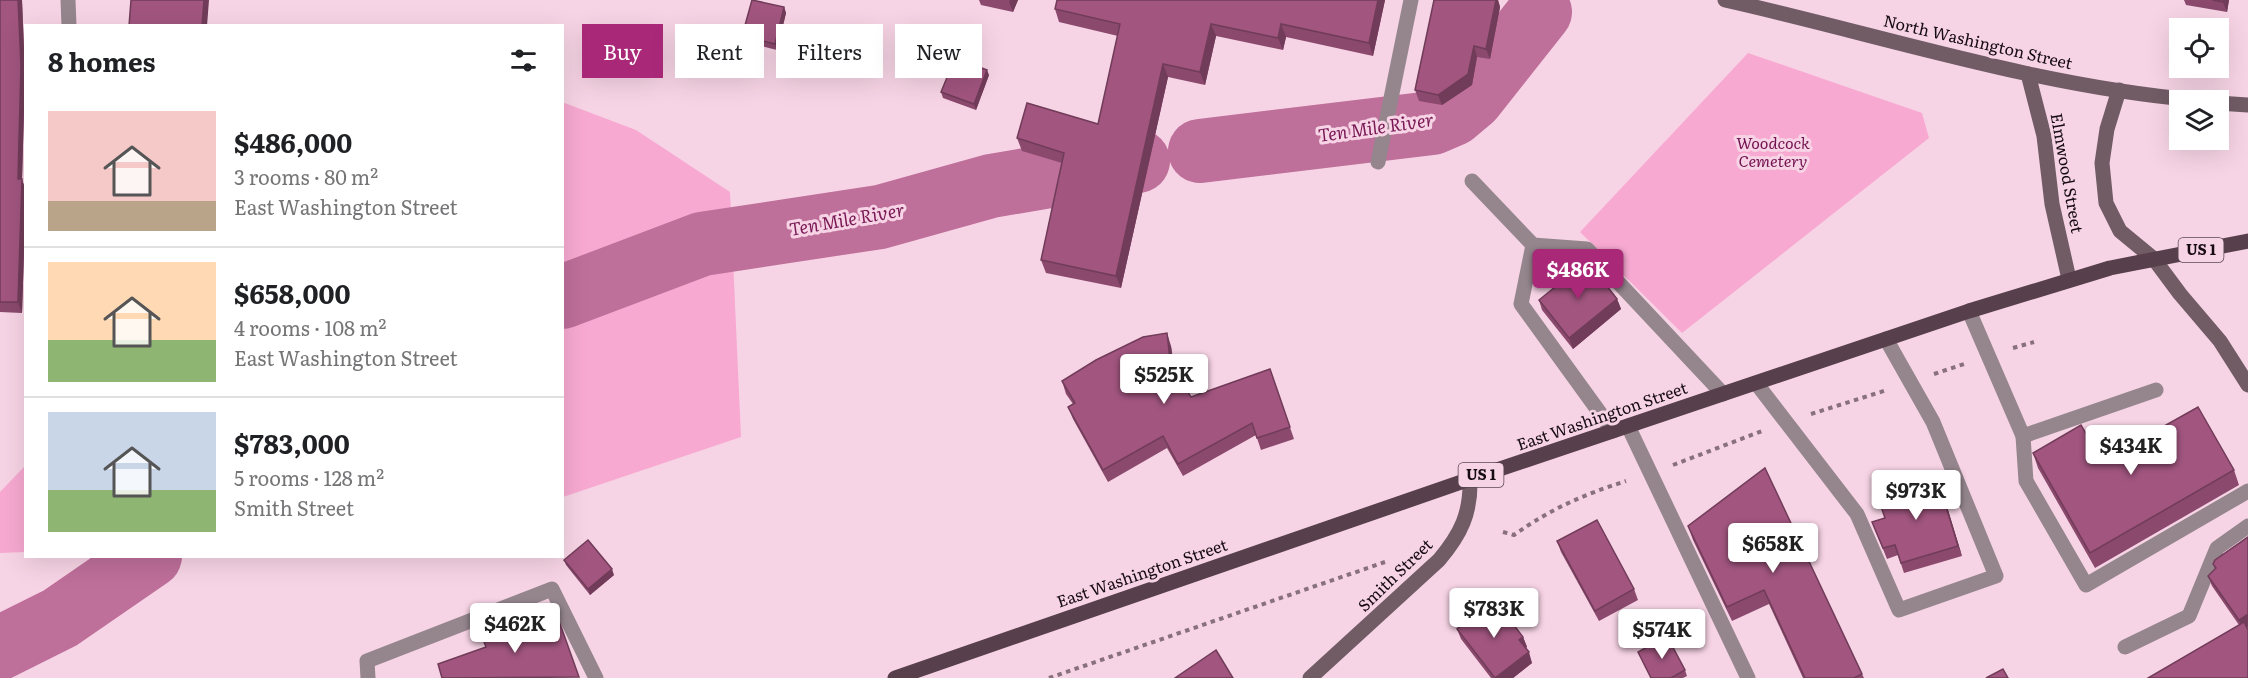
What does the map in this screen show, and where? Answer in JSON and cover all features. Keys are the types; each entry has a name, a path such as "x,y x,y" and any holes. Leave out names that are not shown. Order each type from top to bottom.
{"main road":[{"name":"North Washington Street","path":"1725,0 2028,74 2169,97"},
{"name":"Elmwood Street","path":"2028,74 2044,136 2052,204 2069,279"},
{"name":"Elmwood Street","path":"2119,90 2108,129 2102,163 2106,203 2120,231 2154,259 2220,341 2248,385"},
{"path":"2229,104 2248,105"},
{"name":"US 1","path":"2154,259 2248,241"},
{"name":"East Washington Street","path":"895,678 1470,479 1969,311 2069,279 2154,259"},
{"name":"Smith Street","path":"1310,678 1439,560 1455,541 1465,519 1471,497 1470,479"}],"street":[{"path":"68,0 69,24"},
{"path":"1378,162 1411,0"},
{"path":"1472,181 1533,245 1587,249 1723,394"},
{"path":"1533,245 1521,304 1613,431"},
{"path":"1969,311 2023,436 2026,481 2086,585 2248,491"},
{"path":"1756,383 1857,514 1899,610 1996,576 1933,422 1886,339"},
{"path":"2023,436 2156,390"},
{"path":"1628,426 1748,678"},
{"path":"2125,647 2189,616 2217,549 2248,526"},
{"path":"368,678 367,661 552,589 596,678"}],"path":[{"path":"1049,678 1385,562"}],"green space":[{"name":"Woodcock Cemetery","path":"1748,53 1922,113 1929,138 1682,333 1580,232"},
{"path":"564,103 636,130 730,192 741,437 564,497"},
{"path":"24,467 24,552 0,553 0,492"}],"building":[{"path":"0,0 18,0 21,65 18,179 22,179 18,302 0,302"},
{"path":"131,0 204,0 202,24 129,24"},
{"path":"752,0 784,7 780,24 776,24 775,44 764,41 764,24 745,24"},
{"path":"1057,0 1378,0 1369,43 1281,24 1278,38 1211,24 1200,72 1163,64 1116,276 1041,260 1064,153 1017,138 1027,103 1098,124 1120,24 1055,9"},
{"path":"1434,0 1496,0 1486,49 1474,46 1468,74 1438,95 1415,90"},
{"path":"982,68 987,70 974,104 941,92 947,78 982,78"},
{"path":"1587,261 1617,299 1569,338 1539,300"},
{"path":"1167,333 1170,360 1191,397 1270,369 1290,427 1257,438 1252,423 1178,464 1163,436 1103,470 1068,407 1075,403 1062,381 1096,360 1143,337"},
{"path":"2198,407 2234,470 2090,553 2033,453 2081,425 2102,461"},
{"path":"1765,468 1862,674 1854,678 1805,678 1764,590 1727,607 1688,526"},
{"path":"1937,477 1958,546 1901,563 1895,545 1883,548 1872,522 1885,518 1877,495"},
{"path":"1597,520 1634,589 1595,611 1557,541"},
{"path":"2248,537 2248,614 2239,620 2208,576 2216,568 2213,564 2215,560"},
{"path":"588,540 612,569 588,589 564,560"},
{"path":"1495,600 1523,637 1519,640 1529,652 1495,678 1457,629"},
{"path":"504,615 511,637 559,621 579,677 442,678 438,664 486,647 477,624"},
{"path":"2244,622 2248,630 2248,678 2148,678"},
{"path":"1667,636 1685,670 1671,678 1651,678 1638,652"},
{"path":"1216,650 1233,678 1175,678"},
{"path":"2003,669 2008,678 1986,678"}],"waterway":[{"name":"Ten Mile River","path":"1200,151 1432,123 1453,114 1472,98 1540,12"},
{"name":"Ten Mile River","path":"564,296 702,244 880,217 991,186 1138,161"},
{"name":"Ten Mile River","path":"0,648 60,618 147,558"}]}
